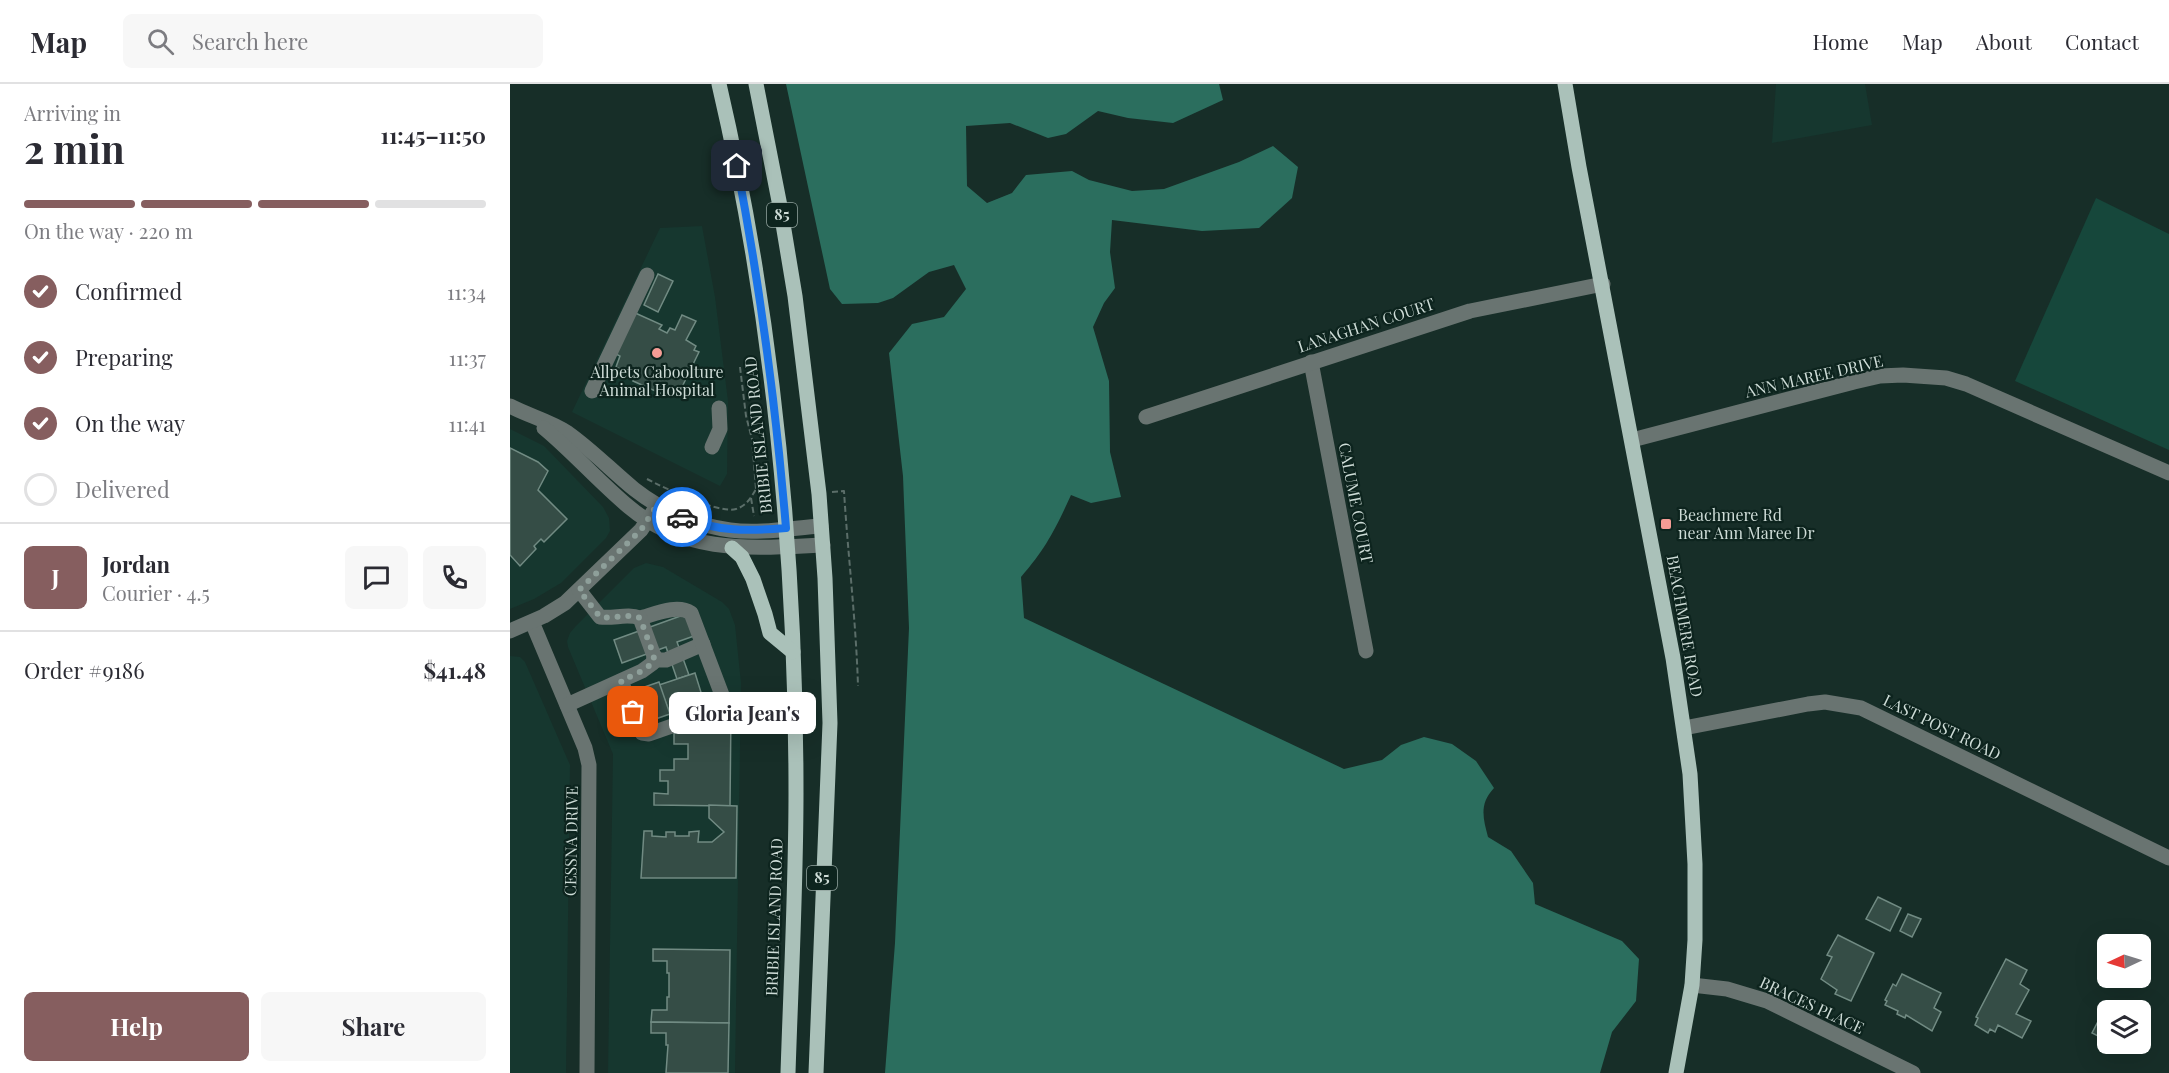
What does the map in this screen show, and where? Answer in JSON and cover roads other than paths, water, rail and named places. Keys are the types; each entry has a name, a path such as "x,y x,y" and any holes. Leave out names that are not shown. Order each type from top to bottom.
{"main road":[{"name":"BRIBIE ISLAND ROAD","path":"719,84 741,185 762,313 775,411 788,546 794,652 796,794 788,1073"},
{"name":"85","path":"756,84 780,206 804,360 823,545 828,627 830,723 816,1073"},
{"name":"BEACHMERE ROAD","path":"1565,84 1684,728 1695,854 1695,940 1692,985 1676,1073"},
{"path":"732,548 742,557 753,579 770,633 794,652"}],"street":[{"path":"592,391 647,275"},
{"name":"LANAGHAN COURT","path":"1146,417 1470,311 1602,284"},
{"name":"CALUME COURT","path":"1311,362 1366,651"},
{"name":"ANN MAREE DRIVE","path":"1632,440 1880,376 1926,376 1946,378 1991,393 2169,473"},
{"path":"510,406 533,418 551,423 567,433 635,490 657,505 689,520 719,528 747,531 821,526"},
{"path":"712,447 720,429 719,408"},
{"path":"533,418 564,444 630,507 669,531 701,543 732,548 823,545"},
{"path":"510,631 556,609 579,590 641,530 657,505"},
{"path":"579,590 600,617 610,619 633,615 640,618 686,609 691,613 723,702 715,711 649,734 642,733 621,681"},
{"path":"567,705 642,671 653,663 654,656 640,618"},
{"name":"CESSNA DRIVE","path":"531,622 585,748 590,772 586,1073"},
{"path":"654,656 659,660 666,660 703,644"},
{"name":"LAST POST ROAD","path":"1684,728 1808,704 1834,703 1861,708 2169,858"},
{"name":"BRACES PLACE","path":"1692,985 1727,989 1767,1001 1913,1073"}],"place":[{"name":"Allpets Caboolture Animal Hospital","path":"657,353"},
{"name":"Beachmere Rd near Ann Maree Dr","path":"1666,524"},
{"name":"Gloria Jean's","path":"633,712"}]}
